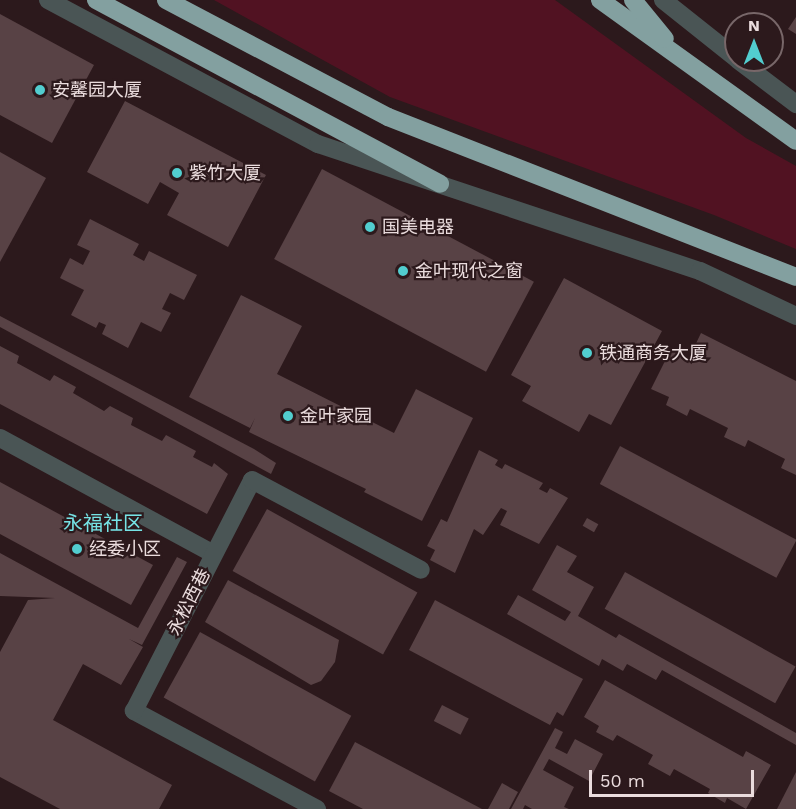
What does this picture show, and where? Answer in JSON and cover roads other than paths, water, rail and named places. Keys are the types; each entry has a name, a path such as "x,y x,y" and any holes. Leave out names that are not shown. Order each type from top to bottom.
{"highway":[{"path":"96,0 440,184"},
{"path":"166,0 388,117 594,201 750,257 796,277"},
{"path":"600,0 796,141"},
{"path":"616,0 682,59"},
{"path":"633,0 682,59"}],"street":[{"path":"48,0 318,144 700,271 796,316"},
{"path":"663,0 724,49"},
{"path":"754,72 796,104"},
{"path":"0,438 214,554"},
{"name":"永松西巷","path":"317,809 134,711 252,480 421,570"}],"place":[{"name":"安馨园大厦","path":"40,90"},
{"name":"紫竹大厦","path":"177,173"},
{"name":"国美电器","path":"370,227"},
{"name":"金叶现代之窗","path":"403,271"},
{"name":"铁通商务大厦","path":"587,353"},
{"name":"金叶家园","path":"288,416"},
{"name":"经委小区","path":"77,549"}],"district":[{"name":"永福社区","path":"103,523"}]}
